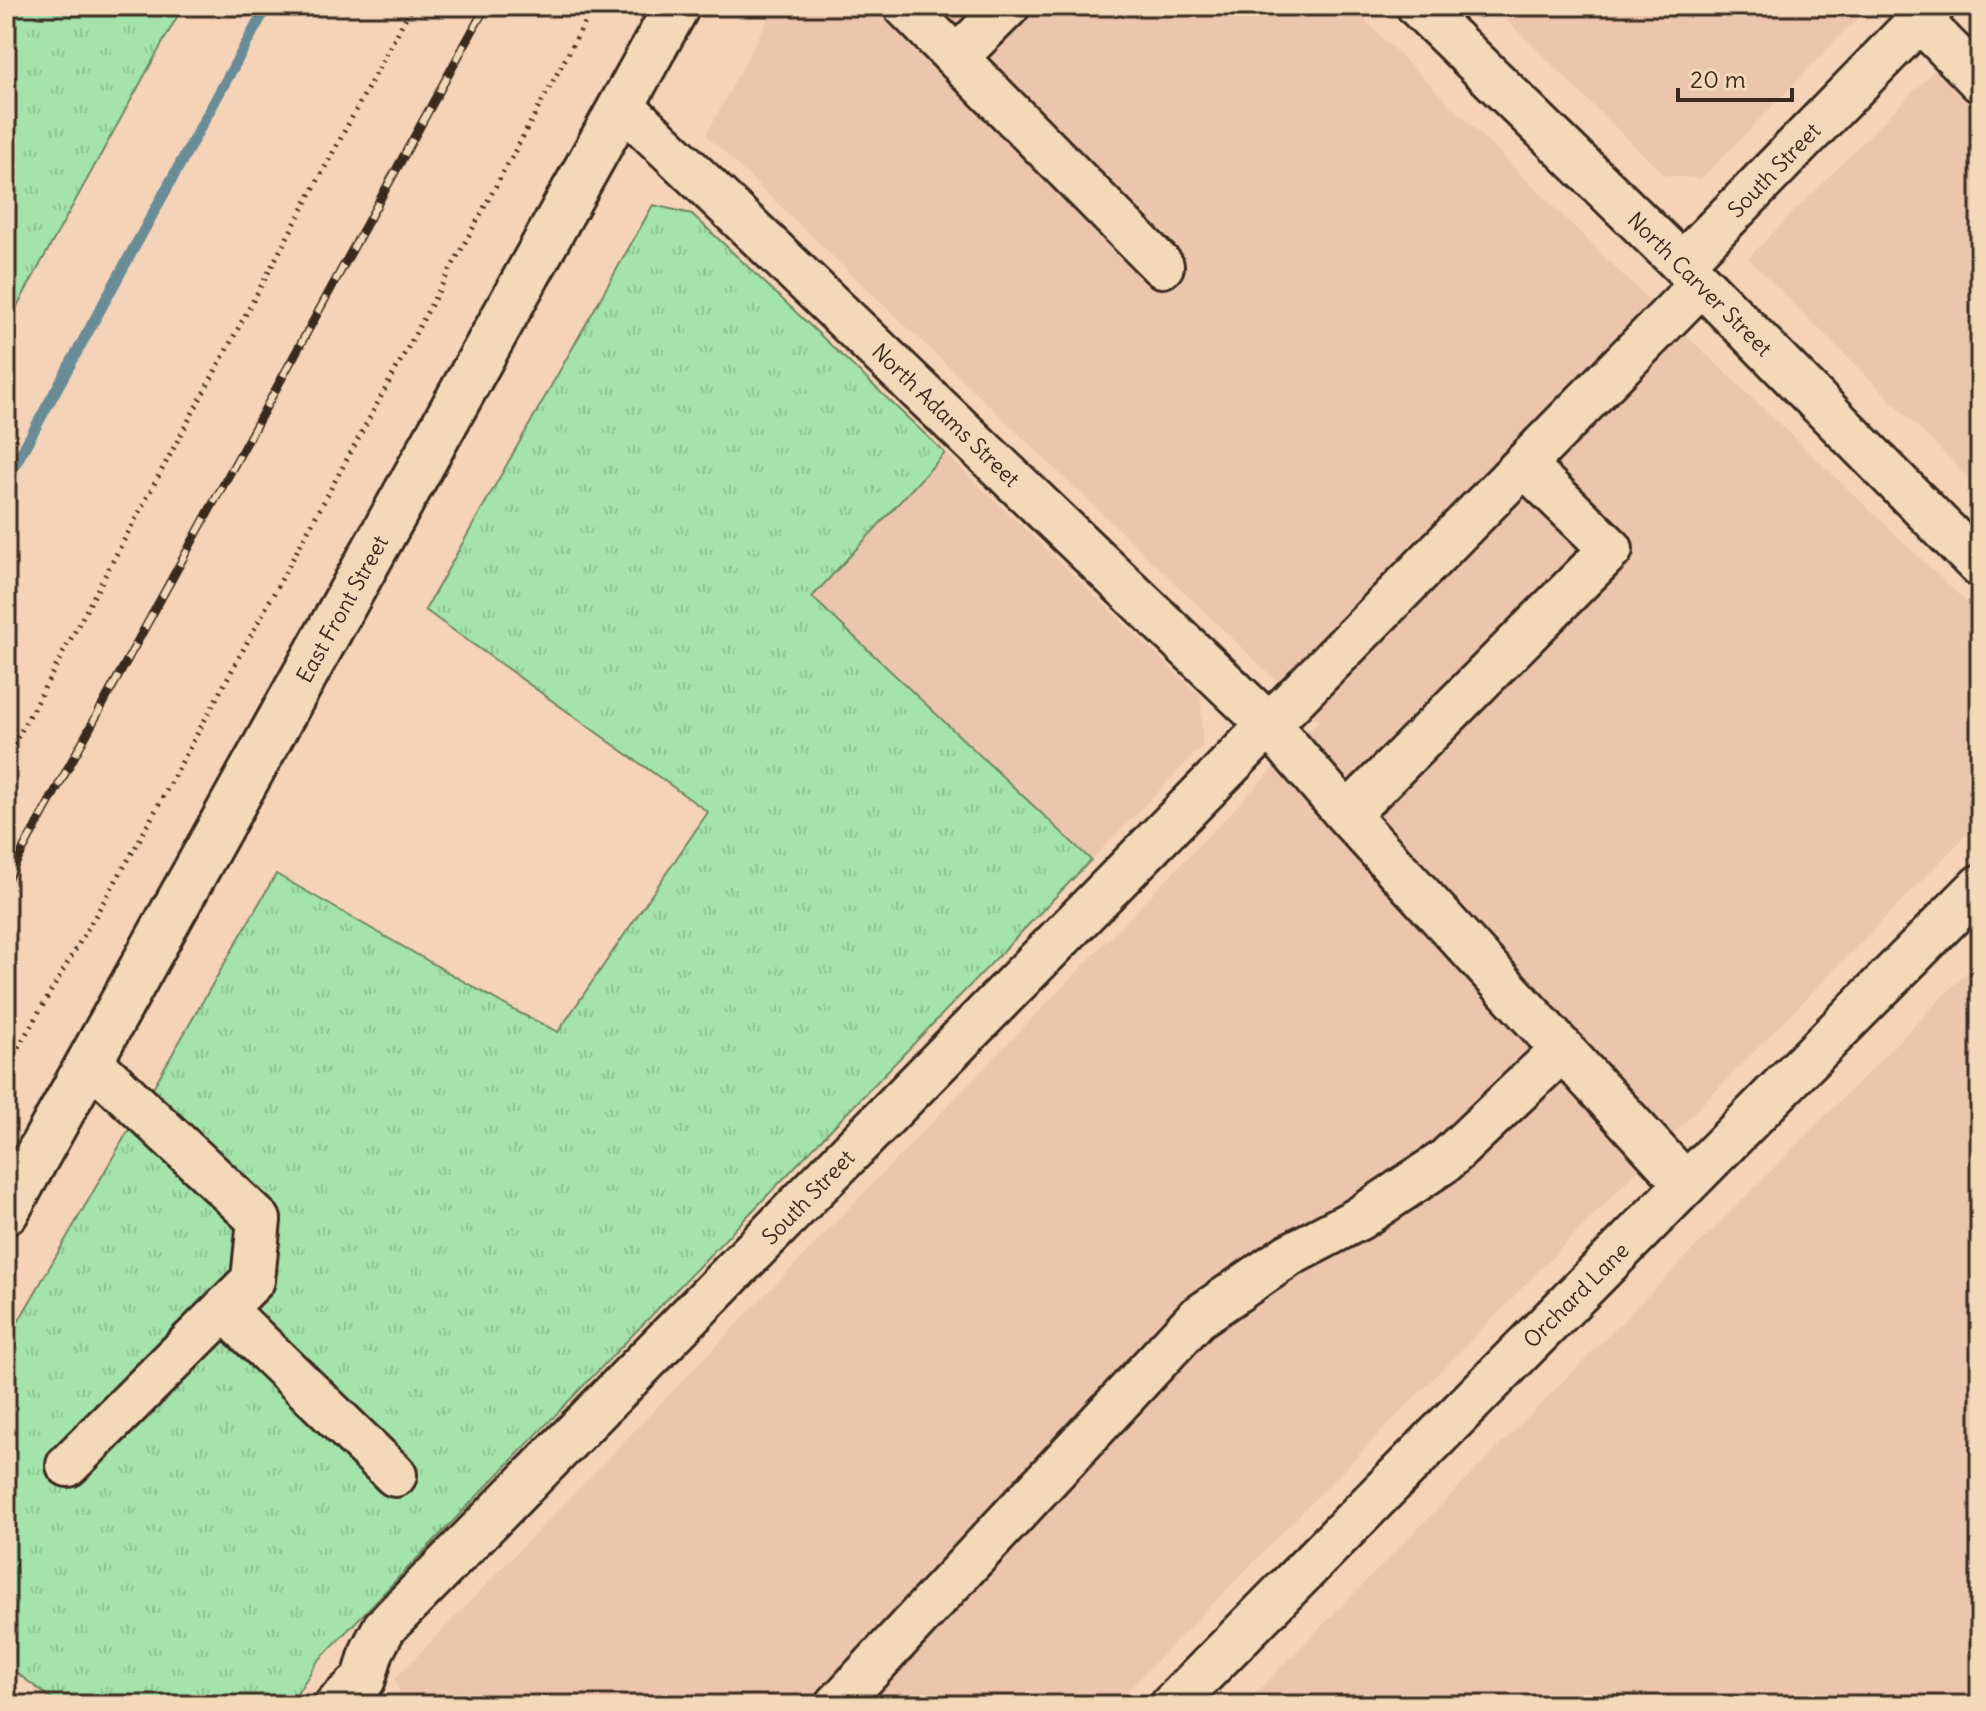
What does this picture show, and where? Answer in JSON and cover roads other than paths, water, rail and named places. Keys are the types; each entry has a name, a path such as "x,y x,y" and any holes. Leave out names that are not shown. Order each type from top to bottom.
{"main road":[{"name":"East Front Street","path":"6,1212 677,6"}],"street":[{"path":"905,6 1162,266"},
{"path":"957,57 1008,6"},
{"name":"North Carver Street","path":"1418,6 1692,274 1980,566"},
{"path":"1926,13 1980,81"},
{"name":"South Street","path":"357,1696 372,1651 384,1628 1524,465 1926,13"},
{"name":"North Adams Street","path":"622,105 1270,726 1347,815 1686,1184"},
{"path":"1347,815 1611,549 1524,465"},
{"name":"Orchard Lane","path":"1172,1705 1980,886"},
{"path":"837,1705 1197,1318 1289,1255 1358,1219 1445,1161 1563,1049"},
{"path":"68,1465 253,1280 259,1220 90,1061"},
{"path":"224,1309 395,1475"}],"waterway":[{"path":"6,481 267,6"}],"railway":[{"path":"6,881 486,6"}]}
